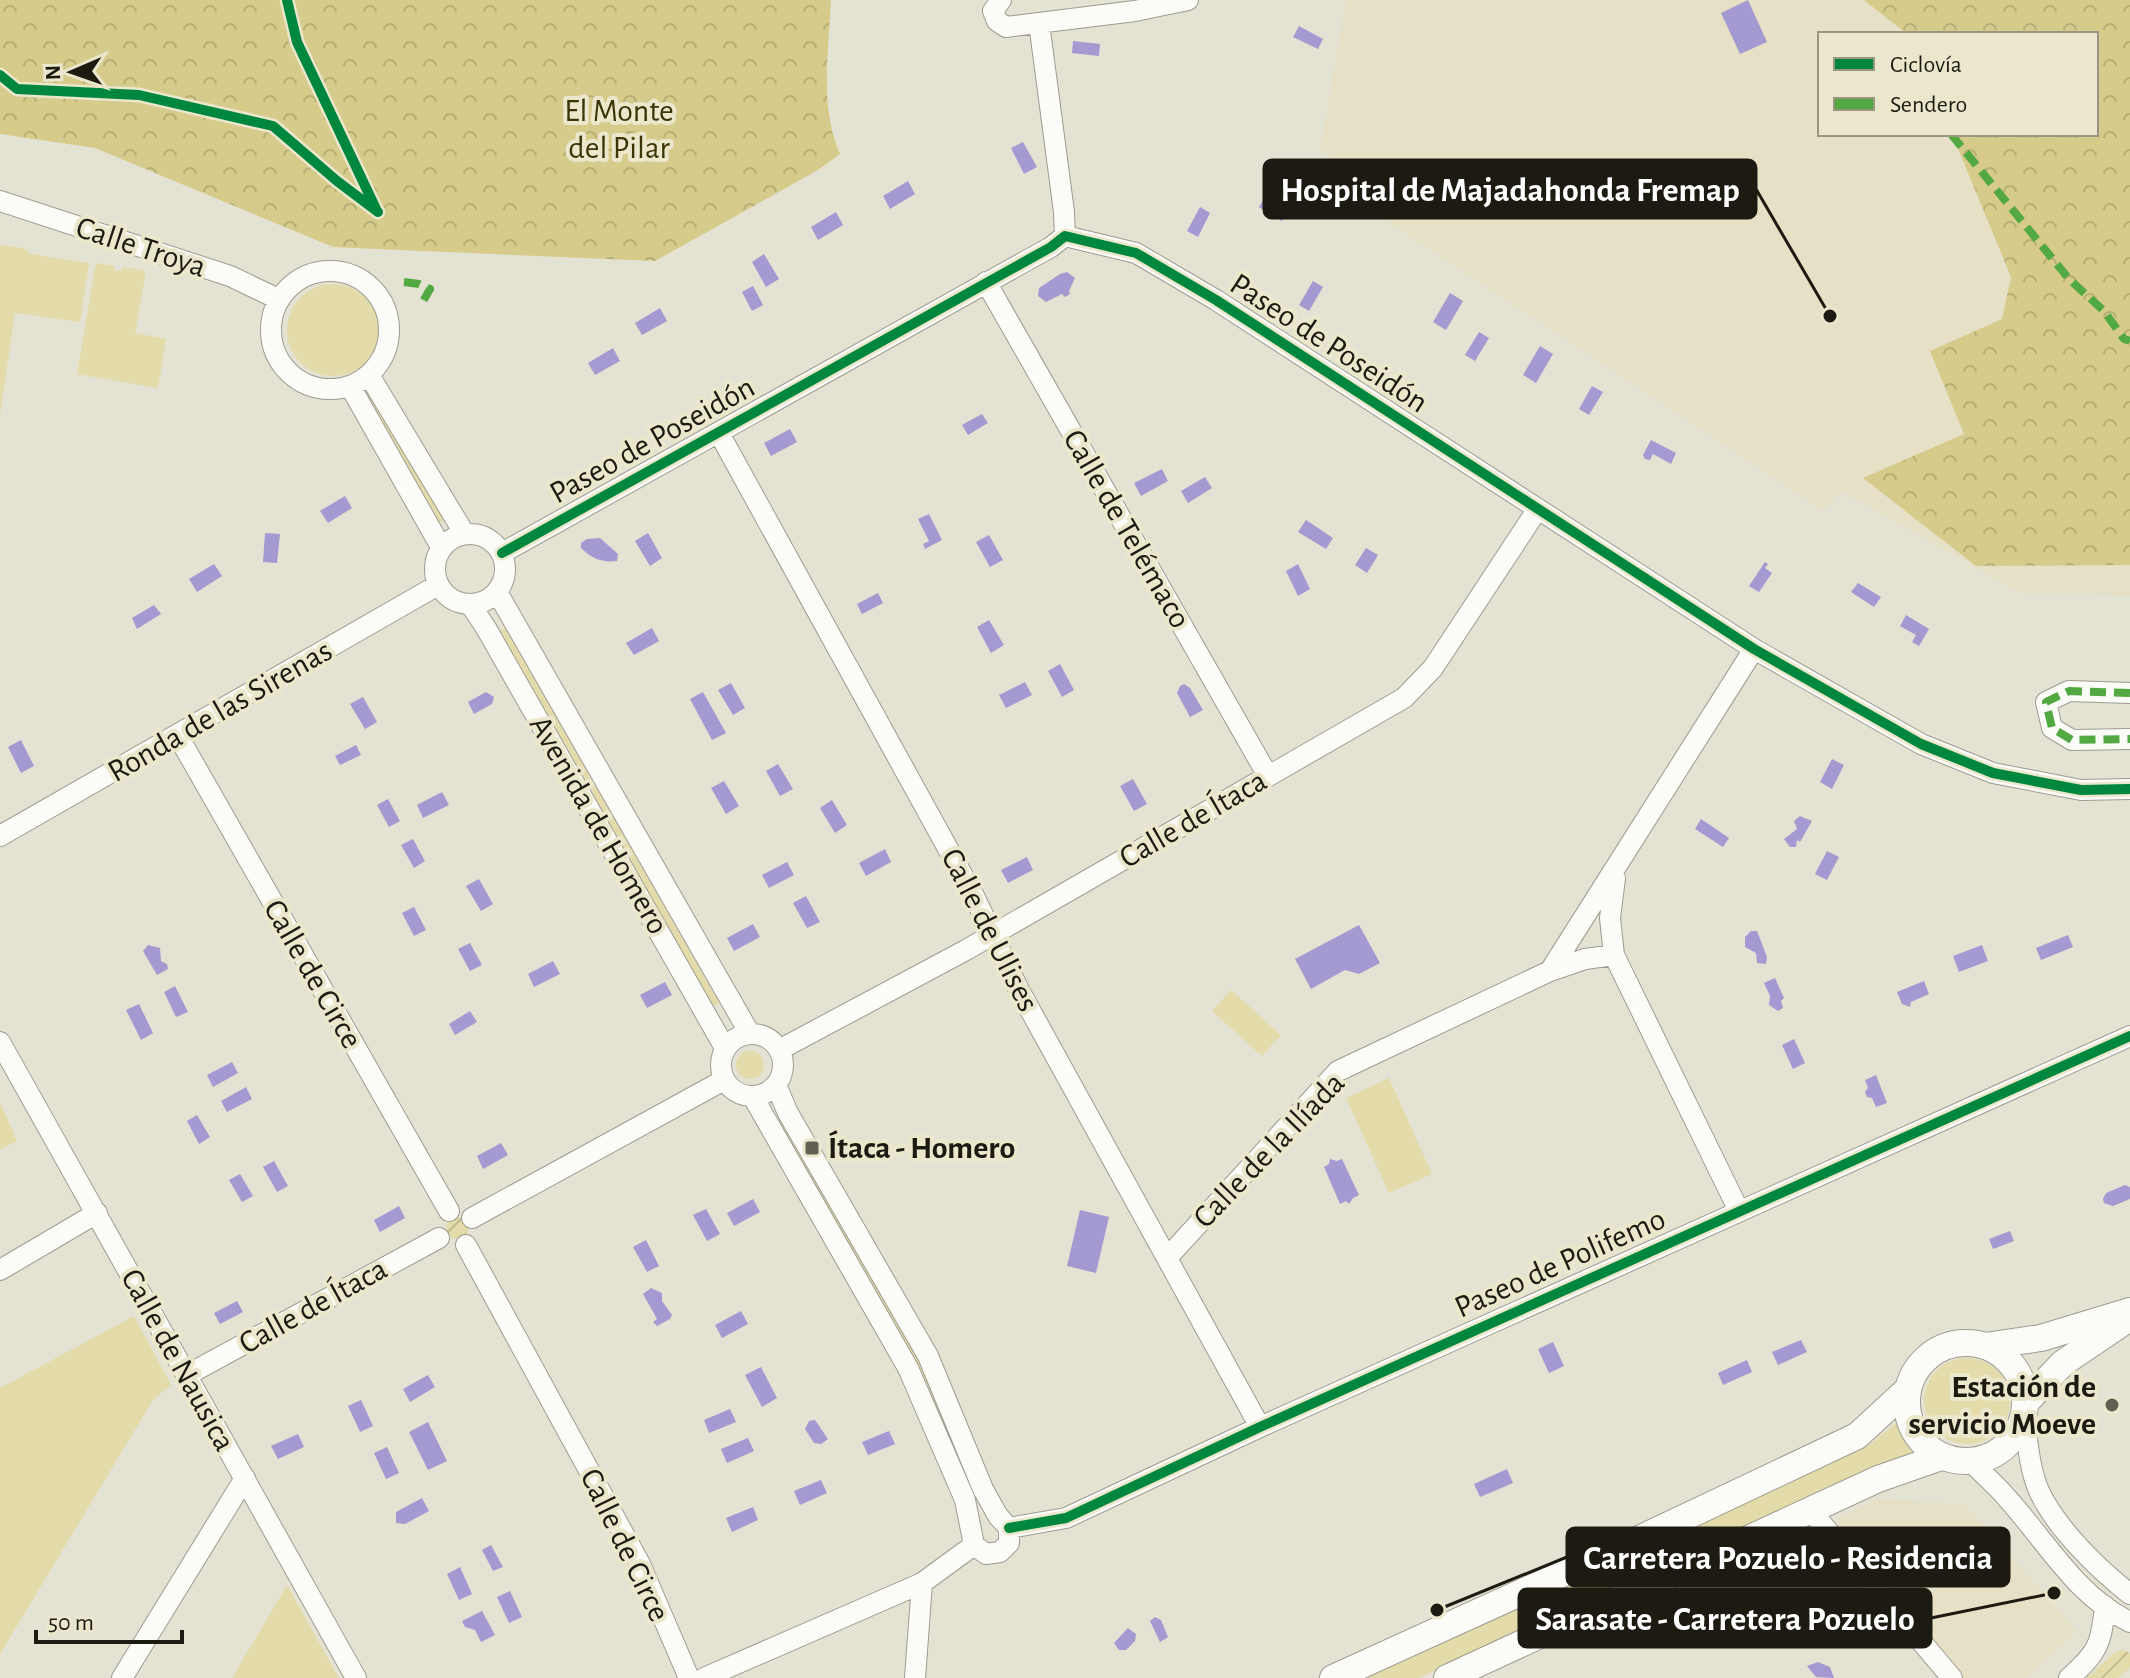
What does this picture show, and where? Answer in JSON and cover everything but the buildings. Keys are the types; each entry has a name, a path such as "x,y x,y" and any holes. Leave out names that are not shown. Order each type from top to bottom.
{"street":[{"path":"1001,0 993,11 997,21 1006,27 1135,11 1188,0"},
{"path":"1039,23 1065,236"},
{"name":"Calle Troya","path":"0,201 230,276 278,299"},
{"name":"Paseo de Poseidón","path":"502,553 1051,247 1065,236 1136,253 1216,300 1754,649 1921,744 1993,773 2081,790 2130,789"},
{"path":"322,270 348,273 371,287 382,301 389,340 382,359 369,375 350,386 332,389 314,387 297,380 284,368 274,352 270,335 271,316 278,299 297,280 322,270"},
{"name":"Calle de Telémaco","path":"986,282 1268,776"},
{"path":"369,375 464,533"},
{"path":"350,386 441,547"},
{"name":"Calle de Ulises","path":"719,433 974,896 1018,988 1260,1427"},
{"name":"Calle de Ítaca","path":"779,1050 992,934 1404,698 1433,668 1537,510"},
{"path":"464,533 486,537 502,553 505,573 497,592 490,599 470,604 452,600 438,585 434,566 441,547 464,533"},
{"name":"Ronda de las Sirenas","path":"0,836 438,585"},
{"name":"Avenida de Homero","path":"497,592 750,1034"},
{"name":"Avenida de Homero","path":"470,604 725,1048"},
{"path":"1550,971 1754,649"},
{"path":"2130,693 2069,691 2046,702 2052,728 2072,740 2130,739"},
{"name":"Calle de Circe","path":"178,736 449,1211"},
{"path":"1616,870 1610,918 1614,955 1739,1211"},
{"name":"Calle de la Ilíada","path":"1168,1257 1338,1071 1550,971 1585,959 1614,955"},
{"path":"750,1034 767,1038 779,1050 783,1068 776,1085 769,1092 753,1097 736,1093 724,1080 720,1064 725,1048 740,1036 750,1034"},
{"name":"Paseo de Polifemo","path":"1004,1522 1066,1518 1260,1427 2130,1036"},
{"name":"Calle de Nausica","path":"0,1042 356,1678"},
{"path":"472,1218 724,1080"},
{"path":"753,1097 908,1368 965,1500 972,1537 986,1554 1000,1552 1009,1543 1004,1522 983,1489 928,1356 788,1113 776,1085"},
{"path":"459,1210 472,1218 474,1235 466,1245 449,1246 439,1238 438,1222 449,1211 459,1210"},
{"path":"0,1270 97,1213"},
{"name":"Calle de Ítaca","path":"187,1375 439,1238"},
{"name":"Calle de Circe","path":"466,1245 640,1564 689,1678"},
{"path":"1985,1346 2041,1338 2130,1311"},
{"path":"2130,1318 2063,1363 2025,1410 2017,1434 2005,1448 1989,1458 1955,1462 1941,1457 1924,1445 1912,1429 1906,1410 1913,1374 1923,1360 1937,1350 1952,1344 1969,1343 2002,1354 2023,1384 2025,1410 2032,1468 2039,1491 2076,1542 2130,1594"},
{"path":"1333,1678 1857,1436 1908,1389"},
{"path":"1447,1678 1474,1673 1878,1479 1941,1457"},
{"path":"1971,1462 2007,1497 2072,1577 2117,1615 2130,1632"},
{"path":"122,1678 245,1478"},
{"path":"1811,1511 1952,1678"},
{"path":"704,1678 922,1583 972,1537 982,1516 1004,1522"},
{"path":"915,1678 922,1583"},
{"path":"2069,1678 2085,1664 2117,1615"}],"shaded area":[{"path":"1346,0 2130,0 2130,595 2022,594 1841,491 1824,511 1373,212 1385,189 1320,152"},
{"path":"1748,0 1767,42 1740,54 1721,13"},
{"path":"1299,26 1323,39 1318,49 1293,37"},
{"path":"1073,41 1100,44 1099,56 1072,53"},
{"path":"1023,142 1037,167 1024,174 1011,148"},
{"path":"908,181 915,194 890,209 883,196"},
{"path":"1265,197 1288,212 1282,221 1259,207"},
{"path":"1200,207 1210,213 1198,237 1187,231"},
{"path":"836,212 843,225 818,240 811,227"},
{"path":"0,245 24,248 31,254 89,263 80,322 15,313 0,415"},
{"path":"764,254 779,279 766,287 752,262"},
{"path":"96,263 114,266 114,270 121,271 123,267 146,271 135,333 166,339 158,388 77,374"},
{"path":"1067,272 1075,278 1070,294 1065,297 1062,294 1046,302 1038,296 1039,288"},
{"path":"1313,281 1323,287 1309,311 1299,305"},
{"path":"333,284 351,288 365,298 375,312 379,330 375,348 365,362 351,372 333,376 315,372 301,362 291,348 287,330 291,312 301,298 315,288"},
{"path":"753,286 763,305 752,311 742,292"},
{"path":"1450,293 1463,301 1446,330 1433,322"},
{"path":"660,308 667,321 642,335 635,323"},
{"path":"1479,332 1489,338 1475,361 1465,355"},
{"path":"1540,346 1553,354 1536,383 1523,375"},
{"path":"613,348 620,361 595,375 588,363"},
{"path":"1592,386 1603,392 1589,415 1579,409"},
{"path":"369,393 444,518 442,522 437,521 365,394"},
{"path":"982,414 988,423 968,435 962,425"},
{"path":"790,429 797,442 771,456 764,443"},
{"path":"1651,440 1676,453 1671,464 1653,454 1650,460 1645,459 1643,455"},
{"path":"1162,469 1168,481 1141,496 1134,483"},
{"path":"1205,477 1212,488 1188,503 1181,491"},
{"path":"345,496 352,508 328,523 320,511"},
{"path":"929,514 942,540 925,549 923,544 929,541 918,519"},
{"path":"1306,520 1333,538 1326,549 1298,532"},
{"path":"265,533 280,534 277,563 263,562"},
{"path":"648,533 662,558 650,566 635,541"},
{"path":"989,535 1003,560 990,567 976,542"},
{"path":"600,538 618,554 617,561 597,559 581,548 581,543 587,539"},
{"path":"1366,548 1378,555 1367,573 1355,565"},
{"path":"1765,562 1768,564 1765,568 1772,573 1759,592 1749,586"},
{"path":"214,564 222,576 197,592 189,579"},
{"path":"1298,564 1310,589 1298,596 1286,571"},
{"path":"1858,583 1881,597 1874,607 1851,592"},
{"path":"878,593 883,603 862,614 857,604"},
{"path":"154,605 161,614 137,629 132,618"},
{"path":"1906,615 1929,629 1919,646 1912,642 1916,635 1900,626"},
{"path":"989,620 1004,645 991,653 977,627"},
{"path":"505,628 719,1003 713,1006 500,631"},
{"path":"652,628 659,641 634,655 626,643"},
{"path":"1060,664 1074,690 1062,697 1048,671"},
{"path":"1025,682 1032,695 1006,708 999,695"},
{"path":"731,683 745,708 733,715 718,690"},
{"path":"1184,684 1190,688 1203,710 1190,717 1177,693"},
{"path":"486,692 494,697 492,704 474,714 468,702"},
{"path":"703,692 726,733 712,740 690,699"},
{"path":"363,697 377,722 365,729 350,704"},
{"path":"21,740 34,766 21,773 8,747"},
{"path":"356,745 361,755 340,765 335,756"},
{"path":"1832,759 1844,765 1832,789 1820,782"},
{"path":"778,764 793,789 780,796 766,771"},
{"path":"1133,779 1147,804 1134,811 1120,786"},
{"path":"724,781 739,806 726,814 711,788"},
{"path":"442,792 449,805 423,818 417,805"},
{"path":"388,799 400,821 389,827 377,805"},
{"path":"832,800 847,825 835,833 820,808"},
{"path":"1800,816 1812,821 1800,842 1797,840 1796,847 1790,847 1784,839 1797,829 1794,821"},
{"path":"1701,819 1729,838 1723,847 1695,829"},
{"path":"413,839 425,861 414,868 401,845"},
{"path":"885,849 891,862 866,876 859,863"},
{"path":"1827,851 1839,857 1827,880 1815,874"},
{"path":"1027,857 1033,870 1008,883 1001,870"},
{"path":"787,862 794,875 769,888 762,875"},
{"path":"479,879 493,904 481,911 466,886"},
{"path":"806,896 820,922 807,928 793,903"},
{"path":"414,907 426,930 414,936 402,913"},
{"path":"753,924 760,937 734,951 727,938"},
{"path":"1359,925 1380,963 1359,974 1345,970 1311,989 1295,959"},
{"path":"1751,931 1757,931 1767,957 1766,964 1757,963 1756,953 1745,947 1745,937"},
{"path":"2068,935 2073,947 2041,960 2036,948"},
{"path":"470,943 482,965 470,971 458,949"},
{"path":"148,945 160,948 161,961 167,964 168,969 157,975 143,951"},
{"path":"1982,945 1988,961 1959,972 1953,956"},
{"path":"553,961 560,974 534,987 528,974"},
{"path":"1775,978 1784,998 1781,1001 1783,1008 1778,1011 1769,1005 1770,996 1764,983"},
{"path":"1924,981 1929,994 1911,1002 1910,1007 1902,1004 1897,992"},
{"path":"665,982 672,995 647,1008 640,995"},
{"path":"175,986 188,1012 176,1017 164,992"},
{"path":"1231,990 1281,1035 1262,1056 1212,1011"},
{"path":"139,1004 153,1033 141,1040 126,1010"},
{"path":"470,1011 477,1022 455,1035 449,1024"},
{"path":"1794,1039 1805,1063 1793,1069 1782,1045"},
{"path":"750,1051 760,1055 764,1065 760,1075 750,1079 740,1075 736,1065 740,1055"},
{"path":"232,1062 238,1073 213,1087 207,1075"},
{"path":"1876,1075 1887,1103 1876,1107 1872,1098 1867,1097 1865,1080"},
{"path":"1389,1078 1432,1174 1389,1193 1346,1098"},
{"path":"246,1087 252,1099 227,1112 221,1101"},
{"path":"0,1102 17,1141 0,1150"},
{"path":"197,1115 210,1137 199,1144 187,1121"},
{"path":"786,1123 922,1356 974,1479 966,1482 777,1128"},
{"path":"501,1143 508,1155 483,1169 477,1156"},
{"path":"1330,1159 1342,1159 1359,1195 1349,1204 1346,1201 1340,1204 1324,1167"},
{"path":"274,1161 288,1186 277,1192 263,1167"},
{"path":"240,1174 253,1196 242,1202 229,1180"},
{"path":"2125,1185 2130,1187 2130,1199 2113,1206 2104,1203 2106,1193"},
{"path":"753,1199 760,1212 734,1226 727,1213"},
{"path":"399,1206 405,1218 380,1232 374,1220"},
{"path":"706,1209 720,1234 707,1241 693,1215"},
{"path":"1080,1210 1109,1217 1096,1273 1067,1266"},
{"path":"457,1217 465,1220 468,1228 465,1236 457,1239 449,1236 446,1228 449,1220"},
{"path":"2010,1231 2014,1241 1993,1249 1989,1239"},
{"path":"646,1240 659,1266 647,1272 633,1247"},
{"path":"651,1288 662,1293 662,1301 672,1315 657,1326 653,1322 657,1319 643,1294"},
{"path":"237,1301 243,1312 220,1324 214,1313"},
{"path":"741,1311 748,1324 722,1338 715,1325"},
{"path":"134,1316 171,1385 153,1400 0,1654 0,1388"},
{"path":"1801,1340 1807,1352 1778,1365 1772,1352"},
{"path":"1553,1342 1564,1366 1549,1373 1538,1349"},
{"path":"1967,1358 1984,1361 1998,1370 2007,1384 2010,1401 2007,1418 1998,1432 1984,1441 1967,1444 1950,1441 1936,1432 1927,1418 1924,1401 1927,1384 1936,1370 1950,1361"},
{"path":"1747,1360 1752,1372 1723,1385 1718,1373"},
{"path":"761,1367 777,1398 762,1407 745,1375"},
{"path":"428,1375 435,1387 410,1402 403,1389"},
{"path":"361,1400 373,1426 360,1432 348,1406"},
{"path":"730,1409 736,1422 709,1433 704,1420"},
{"path":"815,1420 828,1439 821,1444 814,1443 805,1429 809,1421"},
{"path":"428,1422 447,1461 428,1470 409,1432"},
{"path":"1897,1422 1901,1436 1914,1453 1419,1678 1365,1678 1871,1444"},
{"path":"889,1431 895,1444 868,1455 862,1442"},
{"path":"298,1434 304,1447 278,1459 271,1446"},
{"path":"748,1438 754,1451 727,1463 721,1449"},
{"path":"387,1447 399,1473 386,1479 374,1453"},
{"path":"1507,1469 1513,1483 1480,1497 1474,1484"},
{"path":"821,1480 827,1493 800,1505 794,1491"},
{"path":"422,1498 429,1511 405,1524 396,1523 396,1512"},
{"path":"1877,1499 1965,1504 2077,1631 2027,1678 1962,1678 1835,1529 1839,1517"},
{"path":"753,1507 758,1520 732,1532 726,1518"},
{"path":"491,1545 503,1567 493,1571 482,1550"},
{"path":"460,1567 472,1594 459,1600 447,1574"},
{"path":"287,1585 339,1678 232,1678"},
{"path":"510,1591 522,1617 509,1623 497,1597"},
{"path":"482,1611 495,1635 481,1642 475,1630 465,1627 462,1621"},
{"path":"1155,1617 1161,1620 1168,1637 1160,1642 1150,1621"},
{"path":"1128,1628 1136,1634 1135,1641 1126,1650 1119,1650 1114,1643"},
{"path":"2117,1651 2130,1653 2130,1668 2118,1678 2086,1678"},
{"path":"1818,1662 1830,1667 1834,1678 1816,1677 1807,1666"}],"green space":[{"name":"El Monte del Pilar","path":"0,0 831,0 827,97 829,117 840,154 818,170 655,261 333,247 95,148 0,134"},
{"path":"1864,0 2130,0 2130,565 1976,566 1863,478 1964,434 1930,351 2002,319 2011,277 1953,136 2098,136 2098,32 1904,32"}],"marked path":[{"path":"1953,136 2069,279 2104,311 2124,339 2130,341"},
{"path":"404,282 430,289 421,305"},
{"path":"2130,693 2069,691 2046,702 2052,728 2072,740 2130,739"}],"cycle path":[{"path":"287,0 297,42 376,209"},
{"path":"0,75 17,89 139,95 273,126 378,212"},
{"path":"502,553 1051,247 1065,236 1136,253 1216,300 1754,649 1921,744 1993,773 2081,790 2130,789"},
{"path":"1009,1528 1066,1518 1260,1427 2130,1036"}],"place":[{"name":"Hospital de Majadahonda Fremap","path":"1830,316"},
{"name":"Ítaca - Homero","path":"812,1148"},
{"name":"Estación de servicio Moeve","path":"2112,1405"},
{"name":"Sarasate - Carretera Pozuelo","path":"2054,1593"},
{"name":"Carretera Pozuelo - Residencia","path":"1437,1610"}]}
